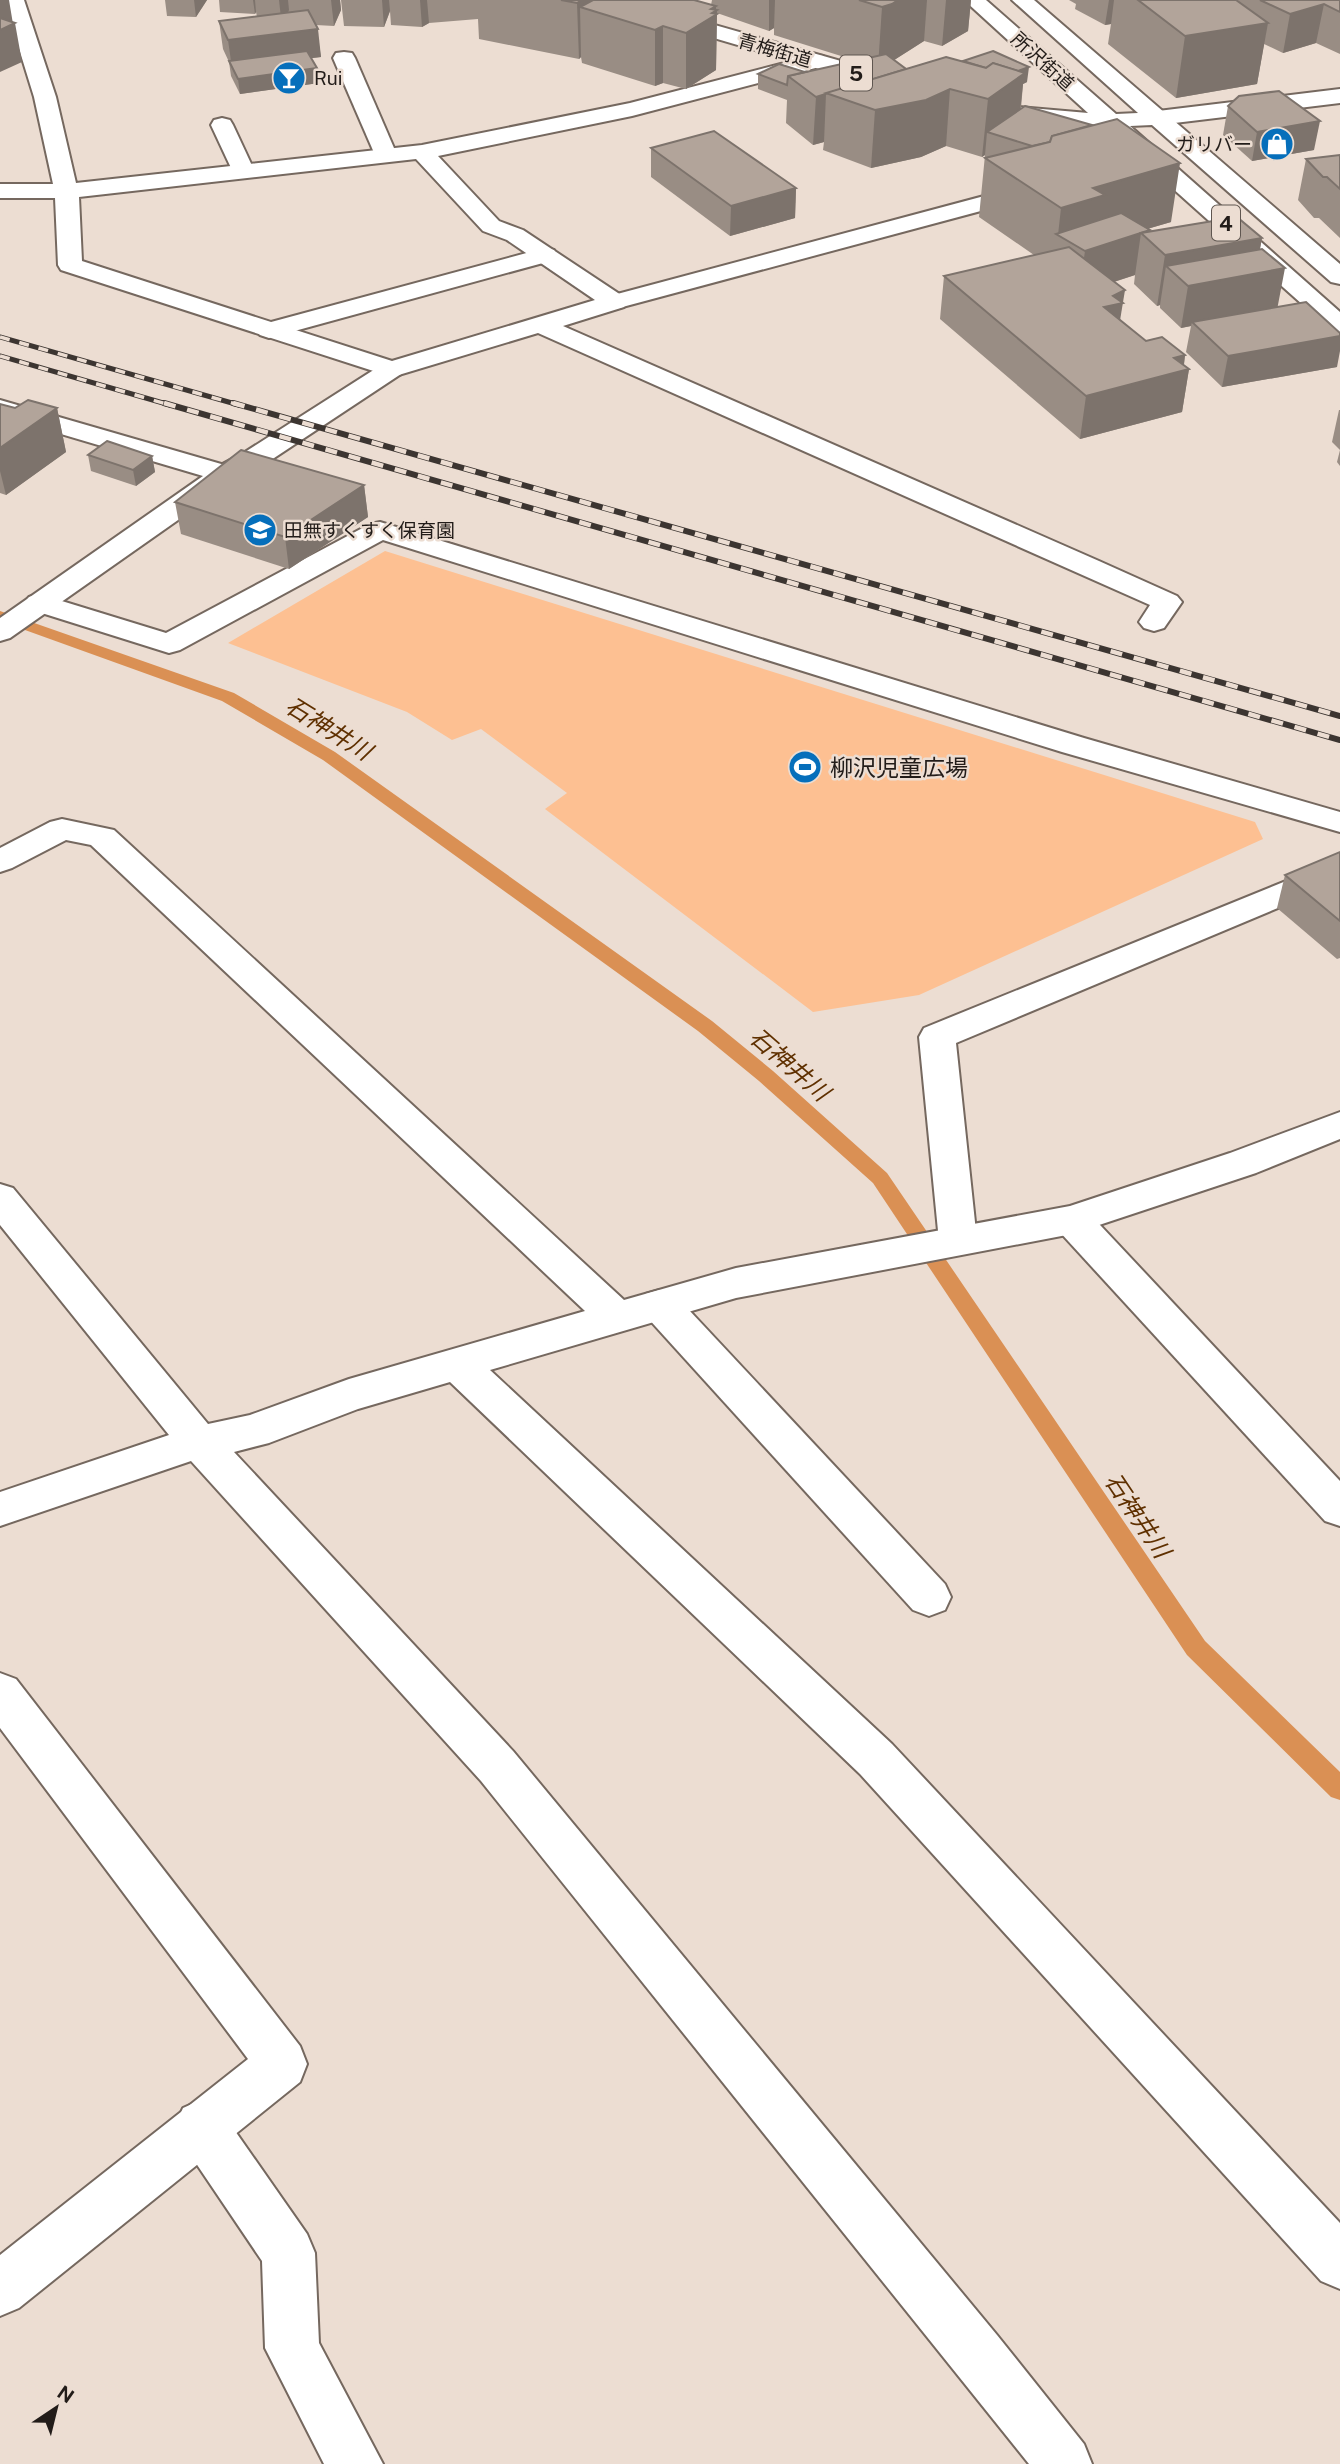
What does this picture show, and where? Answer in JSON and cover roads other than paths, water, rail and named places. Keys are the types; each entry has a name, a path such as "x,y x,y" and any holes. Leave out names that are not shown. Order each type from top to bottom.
{"street":[{"path":"14,0 33,57 68,191 72,235 70,265 392,369"},
{"name":"青梅街道","path":"605,0 902,86"},
{"name":"所沢街道","path":"974,0 1111,121"},
{"name":"所沢街道","path":"1022,0 1158,118"},
{"path":"344,58 386,155"},
{"path":"0,191 68,191 422,152 632,109 814,61"},
{"path":"997,109 1037,117 1111,121 1158,118 1340,96"},
{"name":"4","path":"1158,118 1340,277"},
{"name":"4","path":"1111,121 1340,325"},
{"path":"222,125 243,170"},
{"path":"422,152 491,226 514,235 615,302"},
{"path":"0,632 225,474 255,458 392,369 615,302 1044,186"},
{"path":"269,330 545,255"},
{"path":"541,325 1167,602 1154,622"},
{"path":"0,408 225,474"},
{"path":"39,603 169,644 380,530 1073,745 1340,822"},
{"path":"0,861 62,829 102,837 617,1317"},
{"path":"958,1241 937,1037 1340,870"},
{"path":"0,1509 199,1442 254,1431 349,1395 736,1283 1072,1220 1243,1163 1340,1125"},
{"path":"0,1198 199,1442 497,1766 978,2354 1064,2464"},
{"path":"1072,1220 1340,1509"},
{"path":"660,1305 929,1597"},
{"path":"457,1364 876,1759 1340,2262"},
{"path":"0,1693 282,2064 0,2289"},
{"path":"201,2126 288,2253 292,2348 355,2464"}],"waterway":[{"name":"石神井川","path":"0,616 228,697 329,756 705,1026 766,1076 880,1178 1196,1648 1340,1789"}],"railway":[{"path":"0,337 239,405"},
{"path":"0,356 170,405"},
{"path":"164,403 1340,740"},
{"path":"233,403 1340,716"}],"place":[{"name":"Rui","path":"289,78"},
{"name":"ガリバー","path":"1277,144"},
{"name":"田無すくすく保育園","path":"260,530"},
{"name":"柳沢児童広場","path":"805,767"}]}
